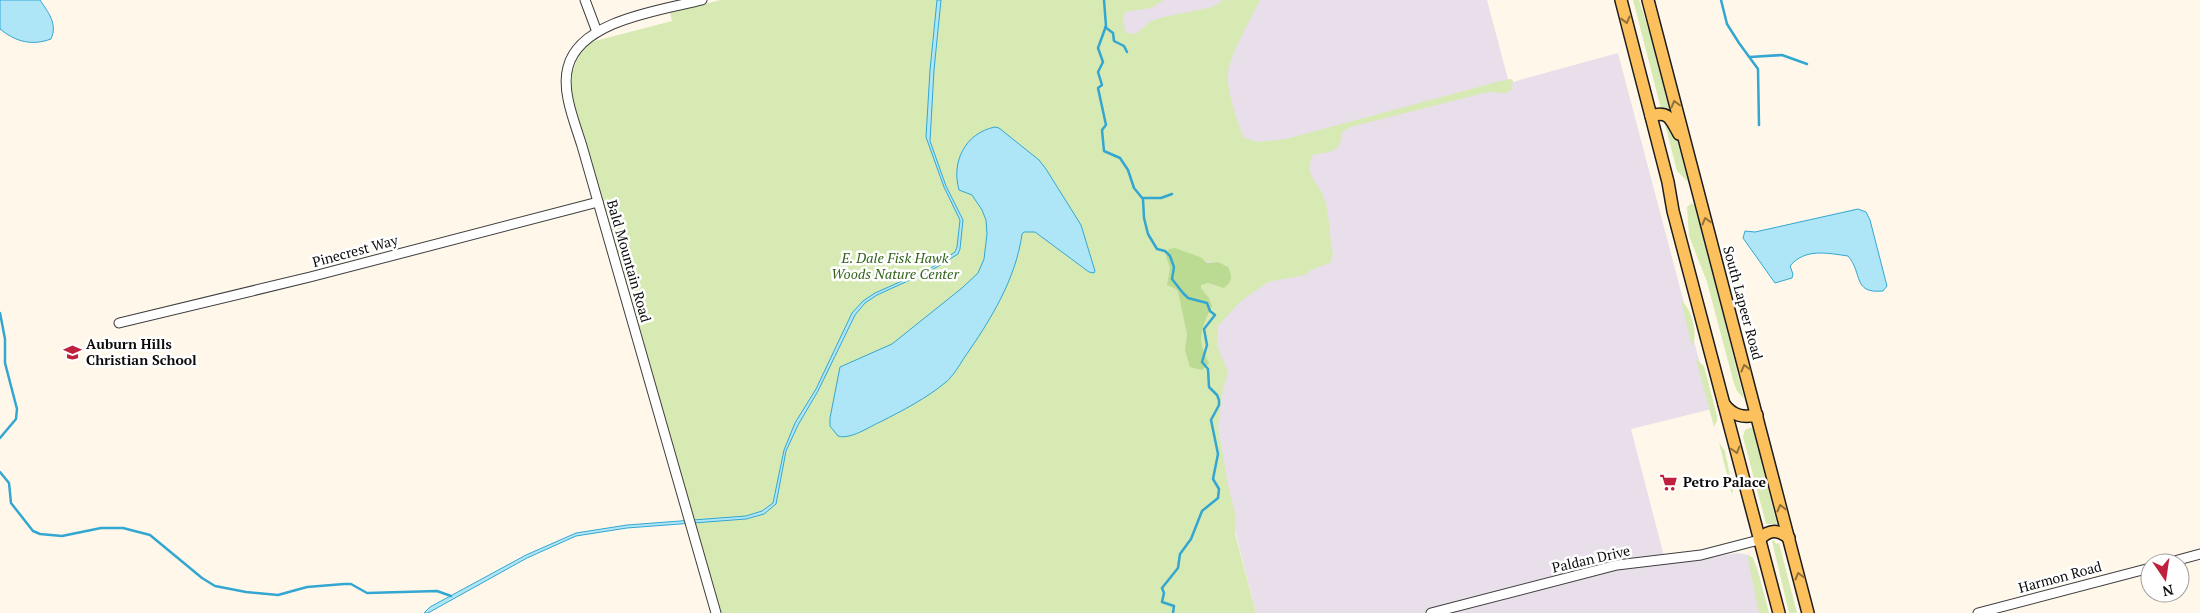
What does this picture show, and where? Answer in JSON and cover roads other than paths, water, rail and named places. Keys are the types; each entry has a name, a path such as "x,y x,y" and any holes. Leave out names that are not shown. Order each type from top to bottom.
{"main road":[{"path":"1621,0 1668,182 1673,211 1779,613"},
{"name":"South Lapeer Road","path":"1648,0 1808,613"},
{"path":"1650,116 1659,113 1670,118 1688,151"},
{"path":"1723,403 1733,414 1748,417 1757,416"},
{"path":"1759,540 1768,532 1773,531 1779,531 1789,538"}],"street":[{"path":"585,0 597,32"},
{"name":"Bald Mountain Road","path":"702,0 634,17 597,32 578,48 568,68 567,79 570,102 716,613"},
{"name":"Pinecrest Way","path":"119,324 310,277 598,202"},
{"name":"Paldan Drive","path":"1431,613 1617,565 1701,555 1759,540"},
{"name":"Harmon Road","path":"1978,613 2140,571"}],"water":[{"path":"0,0 40,0 53,23 51,39 24,42 0,29"},
{"path":"937,0 941,0 934,70 930,141 946,186 963,220 960,249 958,254 932,270 877,295 865,303 855,315 786,451 776,504 764,514 746,519 627,528 576,536 527,558 428,613 424,613 430,607 526,555 576,533 627,525 746,516 762,511 773,503 784,450 795,423 816,389 852,313 863,301 875,293 931,268 955,252 957,247 960,220 944,187 926,137"},
{"path":"995,127 999,128 1039,160 1046,169 1081,225 1094,273 1089,272 1035,232 1024,232 1014,267 1000,299 983,329 949,380 923,399 865,430 854,435 838,436 830,426 830,418 840,367 892,344 978,273 984,259 987,234 986,220 972,195 959,190 957,169 959,159 968,142 985,130"},
{"path":"1858,209 1866,212 1870,220 1887,286 1883,291 1873,291 1862,286 1853,263 1848,256 1824,253 1802,256 1790,266 1793,274 1792,278 1775,283 1743,238 1745,231 1755,232"}],"waterway":[{"path":"1104,0 1106,26 1098,48 1103,62 1098,72 1102,85 1098,88 1106,125 1102,130 1104,151 1120,158 1128,170 1134,188 1143,199 1144,218 1148,234 1157,249 1165,251 1170,256 1174,267 1172,279 1188,298 1207,303 1210,311 1215,315 1204,329 1207,345 1202,362 1208,369 1209,387 1219,400 1219,405 1211,420 1218,454 1213,479 1219,489 1218,498 1202,511 1191,539 1180,554 1178,568 1162,588 1164,593 1162,602 1174,606 1173,613"},
{"path":"1721,0 1727,24 1758,69 1759,125"},
{"path":"1105,27 1113,33 1114,41 1124,46 1127,52"},
{"path":"1750,57 1782,55 1807,64"},
{"path":"1143,198 1161,198 1172,194"},
{"path":"0,313 5,339 5,363 17,409 16,419 0,438"},
{"path":"0,472 9,483 11,503 33,531 40,534 62,536 101,528 123,528 150,535 202,578 215,586 246,592 278,595 307,587 351,584 367,593 437,591 451,596"}],"place":[{"name":"Auburn Hills Christian School","path":"72,352"},
{"name":"Petro Palace","path":"1669,482"}],"park label":[{"name":"E. Dale Fisk Hawk Woods Nature Center","path":"895,266"}]}
